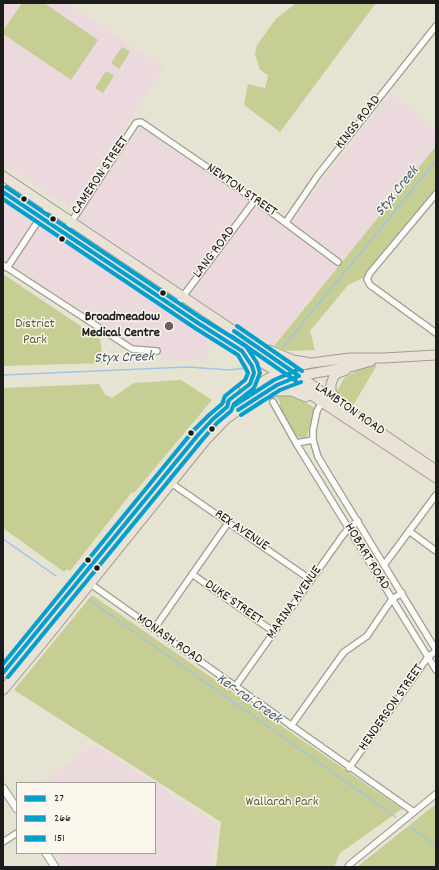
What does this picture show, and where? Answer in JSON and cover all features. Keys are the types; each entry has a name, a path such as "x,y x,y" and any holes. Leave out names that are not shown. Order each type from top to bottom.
{"main road":[{"name":"LAMBTON ROAD","path":"3,176 183,296 436,470"},
{"name":"LAMBTON ROAD","path":"3,192 436,478"},
{"path":"258,347 298,361 311,363"},
{"path":"227,407 229,400 248,386 253,378 252,366 242,351"},
{"path":"3,674 198,435 213,419 250,389 288,368 311,363 350,358 436,355"},
{"path":"3,690 171,483 226,419 258,396 277,385 299,376 354,366 384,358"},
{"path":"342,406 333,395 330,386 334,376 338,372 350,369 354,366"},
{"path":"258,396 275,391 292,391 312,400 322,402"}],"street":[{"name":"KINGS ROAD","path":"286,222 318,175 436,26"},
{"name":"CAMERON STREET","path":"64,233 136,122 141,122"},
{"name":"NEWTON STREET","path":"141,122 286,222 338,262"},
{"path":"436,194 368,276 368,282 370,285 436,333"},
{"name":"LANG ROAD","path":"175,307 254,200"},
{"path":"48,206 5,267 132,349 157,351"},
{"name":"HOBART ROAD","path":"273,402 296,443 436,670"},
{"name":"HOBART ROAD","path":"322,402 317,411 313,430 315,449 322,466 358,521 436,651"},
{"path":"296,443 313,440"},
{"name":"REX AVENUE","path":"171,483 311,580"},
{"path":"384,565 436,495"},
{"name":"MARINA AVENUE","path":"235,687 349,528 358,521"},
{"path":"154,629 228,523"},
{"path":"409,530 436,552"},
{"name":"DUKE STREET","path":"192,574 274,632"},
{"name":"MONASH ROAD","path":"82,578 349,768 414,812"},
{"path":"291,726 344,652 367,636 392,599 402,593"},
{"name":"HENDERSON STREET","path":"349,768 428,657 436,651"},
{"path":"3,788 16,808"},
{"path":"348,867 436,794"},
{"path":"3,842 16,834"},
{"path":"47,854 55,867"}],"shaded area":[{"path":"3,3 67,3 164,68 70,208 3,163"},
{"path":"391,93 436,133 436,146 274,346 234,321 216,347 207,341 207,360 161,360 159,346 139,348 3,259 3,197 65,238 140,127 288,225"},
{"path":"94,745 152,782 43,782"},
{"path":"156,785 218,825 211,867 67,867 59,854 156,854"}],"green space":[{"path":"22,3 44,3 98,40 71,80 3,34 3,31"},
{"path":"296,3 376,3 280,132 244,105 248,84 265,88 268,75 260,70 255,54 257,45 276,19"},
{"path":"122,47 130,52 119,69 111,63"},
{"path":"106,71 114,76 103,93 95,88"},
{"path":"436,146 436,191 365,277 348,285 310,331 315,350 287,351 274,346"},
{"name":"District Park","path":"3,274 100,339 103,363 3,366"},
{"path":"367,365 377,365 351,409 344,405 337,391 344,378"},
{"path":"181,380 212,400 134,493 132,492 70,571 67,569 64,572 3,528 3,388 99,384 105,395 112,398 134,383"},
{"path":"275,395 293,395 315,408 307,436 303,438 297,437 280,411 280,402"},
{"name":"Wallarah Park","path":"92,595 402,809 340,853 334,867 216,867 221,822 14,690"},
{"path":"436,804 436,867 357,867"}],"waterway":[{"name":"Styx Creek","path":"283,347 436,161"},
{"name":"Styx Creek","path":"3,375 188,367 230,370 245,368"},
{"name":"Ker-rai Creek","path":"3,539 56,576"},
{"name":"Ker-rai Creek","path":"89,600 396,817"},
{"name":"Ker-rai Creek","path":"410,827 436,846"}],"transit line":[{"name":"151","path":"6,187 201,318 246,346 257,363 260,373 254,388 234,404 231,411 217,423 203,439 8,677"},
{"name":"27","path":"3,192 242,351 252,366 254,373 250,384 229,400 227,407 198,435 3,673"},
{"name":"266","path":"3,199 195,328 238,355 248,373 245,380 225,396 222,404 193,431 3,664"},
{"name":"151","path":"237,326 302,371"},
{"name":"27","path":"234,331 299,376"},
{"name":"266","path":"231,336 296,381"},
{"name":"151","path":"235,405 274,380 297,370"},
{"name":"27","path":"238,410 277,385 299,376"},
{"name":"266","path":"241,415 280,390 301,382"}],"place":[{"name":"Broadmeadow Medical Centre","path":"169,326"}]}
